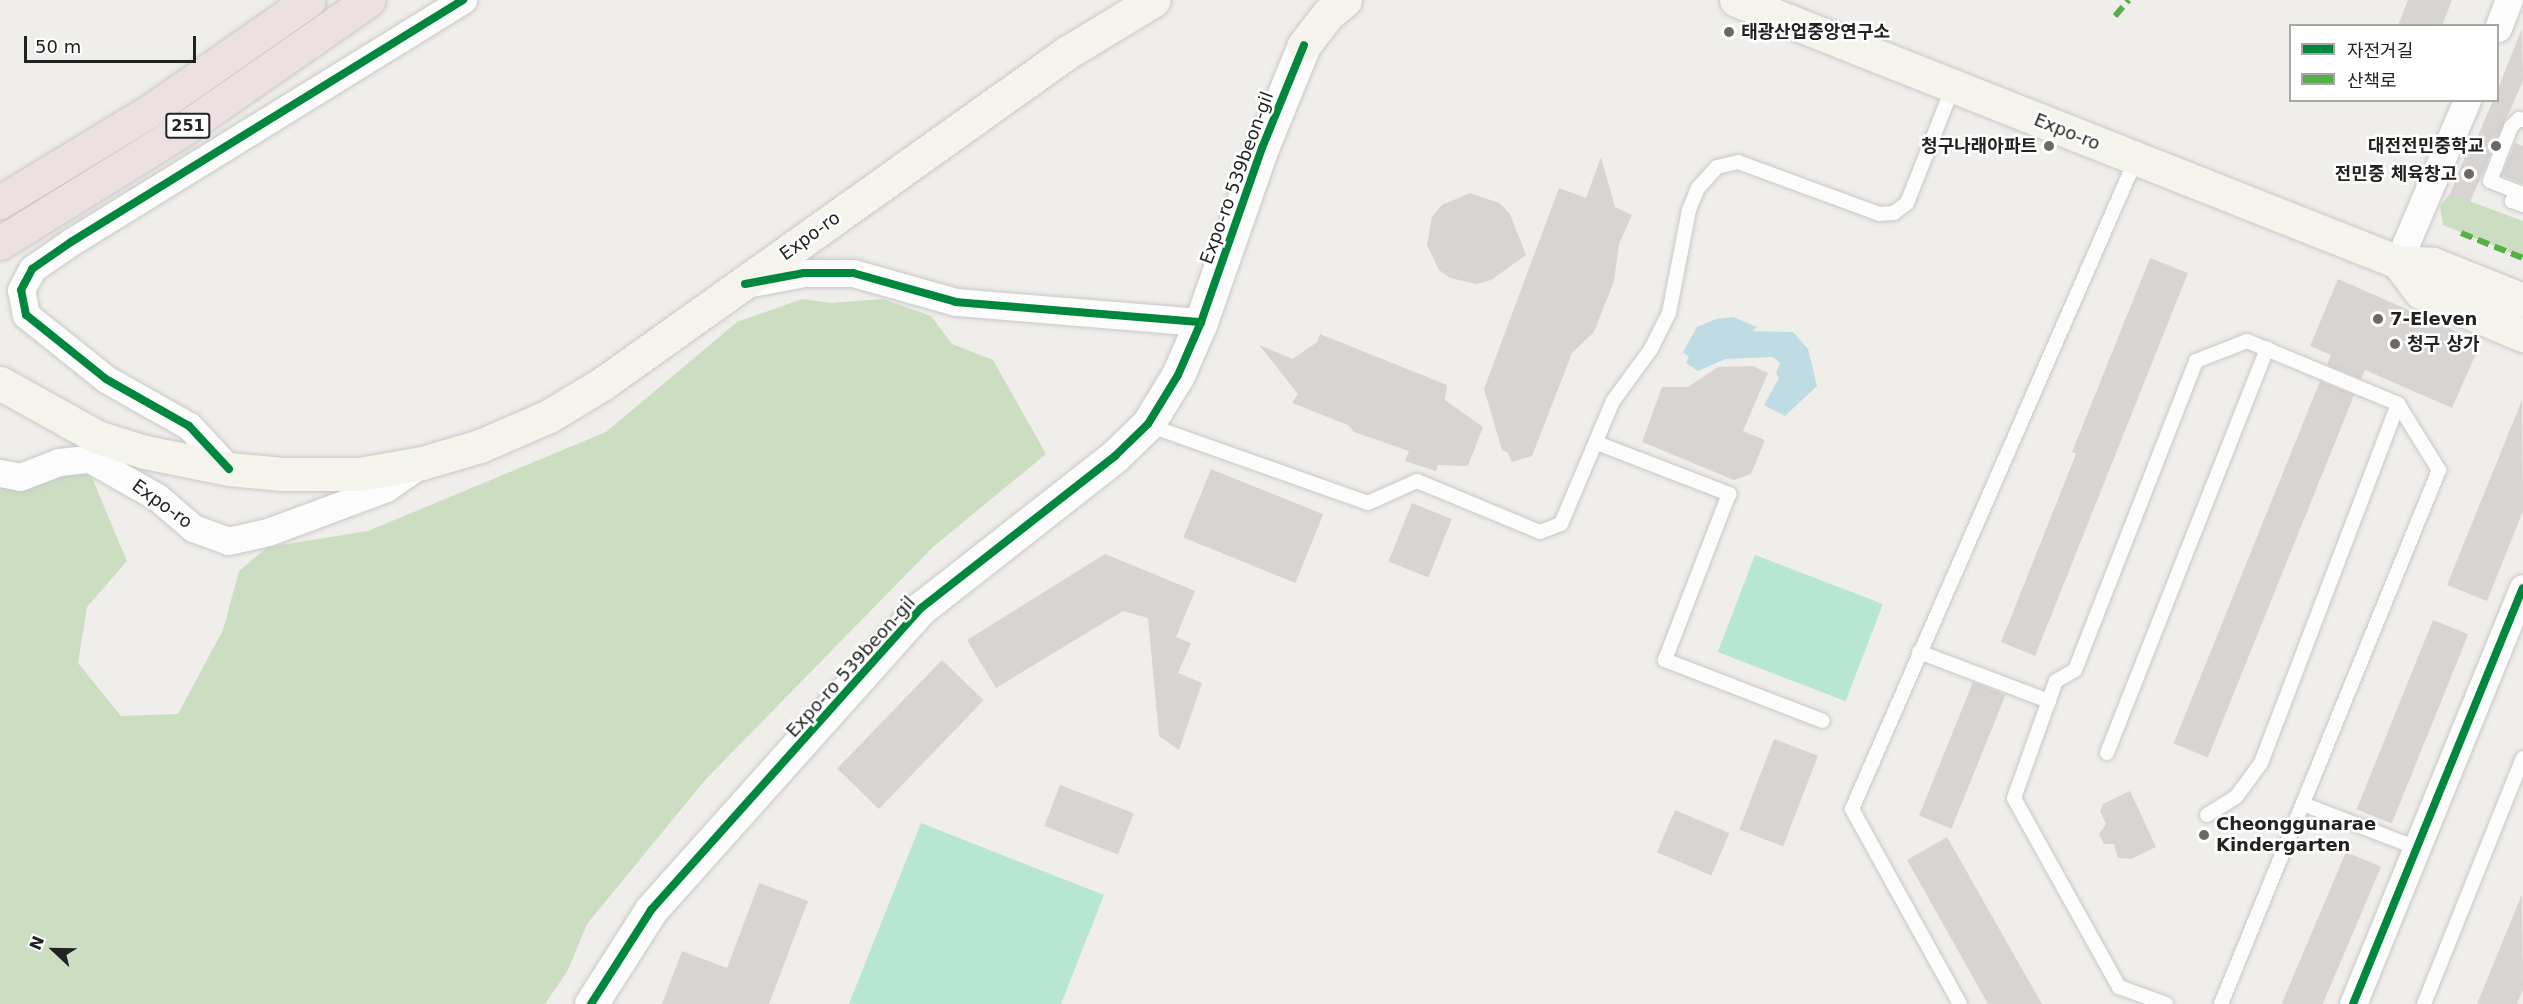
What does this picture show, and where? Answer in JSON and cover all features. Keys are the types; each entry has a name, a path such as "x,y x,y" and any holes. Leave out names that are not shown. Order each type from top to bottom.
{"highway":[{"name":"251","path":"0,202 153,109 309,0"},
{"name":"251","path":"0,243 179,132 369,0"}],"main road":[{"name":"Expo-ro","path":"0,383 97,437 145,452 229,469 283,474 358,474 422,463 480,446 549,416 745,284 1068,52 1154,0"},
{"path":"1304,45 1320,0"},
{"path":"1304,45 1328,14 1346,0"},
{"name":"Expo-ro","path":"1736,0 2398,262 2433,264 2523,300"},
{"path":"2398,262 2421,292 2523,335"}],"street":[{"path":"229,469 189,426 106,379 26,315 21,290 32,269 71,242 463,0"},
{"path":"2499,26 2510,0"},
{"name":"Expo-ro 539beon-gil","path":"591,1004 651,910 920,609 1115,456 1148,424 1178,375 1201,322 1304,45"},
{"path":"2398,262 2466,102"},
{"path":"745,284 804,273 853,273 956,303 1201,322"},
{"name":"Expo-ro","path":"0,474 20,477 59,462 90,459 157,497 193,528 228,541 268,532 386,488 422,463"},
{"path":"2353,1004 2523,588"}],"lane":[{"path":"1148,424 1368,503 1417,481 1540,532 1561,524 1613,401 1651,349 1669,313 1689,210 1698,188 1717,167 1738,162 1879,214 1894,213 1907,203 1953,87"},
{"path":"2523,120 2519,119 2511,127 2490,181 2519,193 2512,201 2523,205"},
{"path":"1960,1004 1852,809 2136,159"},
{"path":"2166,1004 2119,987 2014,798 2056,681 2075,670 2196,361 2247,341 2398,404 2439,470 2222,1004"},
{"path":"2107,753 2267,349"},
{"path":"2207,815 2236,797 2262,763 2398,404"},
{"path":"1597,443 1729,494 1665,660 1823,721"},
{"path":"1919,652 2049,701"},
{"path":"2424,1004 2523,758"},
{"path":"2303,804 2417,848"}],"green space":[{"path":"2450,194 2523,221 2523,258 2443,225 2440,206"},
{"path":"802,299 831,303 883,299 931,316 952,344 993,360 1046,454 933,547 706,779 587,924 568,970 545,1004 0,1004 0,471 87,466 127,561 87,607 78,663 121,716 178,714 223,630 239,571 268,547 368,531 606,432 737,322"},
{"path":"1755,555 1883,604 1846,701 1718,652"},
{"path":"921,823 1104,895 1061,1004 849,1004"}],"water":[{"path":"1733,317 1757,327 1753,331 1793,332 1808,349 1817,386 1785,416 1764,405 1779,378 1776,373 1780,363 1773,357 1725,359 1698,371 1686,363 1689,357 1683,352 1697,327 1716,319"}],"building":[{"path":"2408,0 2452,0 2443,24 2399,24"},
{"path":"2522,28 2523,81 2470,202 2450,194 2469,147 2473,148 2492,102 2499,102 2499,86"},
{"path":"2515,143 2523,146 2523,184 2502,175"},
{"path":"1601,157 1615,207 1632,215 1619,244 1614,281 1594,332 1572,353 1532,456 1512,462 1508,453 1502,450 1484,389 1559,188 1586,198"},
{"path":"1470,193 1499,203 1510,214 1526,255 1491,280 1477,284 1450,278 1439,270 1427,245 1432,217 1442,205"},
{"path":"2150,258 2188,273 2035,656 2001,642 2076,454 2072,452"},
{"name":"청구 상가","path":"2338,279 2481,342 2452,408 2365,370 2361,379 2327,365 2331,355 2310,346"},
{"path":"1320,334 1447,385 1445,400 1483,427 1468,466 1438,465 1436,471 1405,461 1409,451 1354,432 1348,425 1292,403 1298,394 1259,345 1293,359 1317,342"},
{"path":"1753,366 1768,373 1743,431 1765,440 1751,474 1734,480 1642,442 1662,387 1688,387 1718,367"},
{"path":"2320,381 2354,395 2208,757 2174,744"},
{"path":"2522,400 2523,511 2487,601 2447,585"},
{"path":"1211,469 1323,514 1295,583 1183,538"},
{"path":"1412,503 1452,519 1428,578 1388,561"},
{"path":"1105,554 1195,591 1176,637 1191,643 1178,673 1202,683 1179,750 1159,736 1148,618 1123,611 996,688 967,640"},
{"path":"2433,620 2468,634 2392,823 2357,809"},
{"path":"942,660 984,700 879,809 837,769"},
{"path":"1973,682 2005,695 1952,829 1919,816"},
{"path":"1774,739 1818,756 1783,846 1739,830"},
{"path":"1060,785 1134,813 1118,854 1044,826"},
{"path":"2130,791 2156,847 2131,859 2118,858 2114,844 2104,844 2099,834 2106,824 2100,811 2103,804"},
{"path":"1675,810 1729,833 1711,875 1657,852"},
{"path":"1947,837 2042,1004 1988,1004 1907,860"},
{"path":"2346,852 2381,867 2323,1004 2281,1004"},
{"path":"759,883 808,901 769,1004 662,1004 682,951 727,968"},
{"path":"2522,894 2523,989 2517,1004 2477,1004"}],"marked path":[{"path":"2115,16 2129,0"},
{"path":"2461,233 2523,258"}],"cycle path":[{"path":"229,469 189,426 106,379 26,315 21,290 32,269 71,242 463,0"},
{"path":"591,1004 651,910 920,609 1115,456 1148,424 1178,375 1201,322 1262,148 1304,45"},
{"path":"745,284 804,273 853,273 956,302 1201,322"},
{"path":"2353,1004 2523,588"}],"place":[{"name":"태광산업중앙연구소","path":"1729,32"},
{"name":"청구나래아파트","path":"2049,146"},
{"name":"대전전민중학교","path":"2496,146"},
{"name":"전민중 체육창고","path":"2469,174"},
{"name":"7-Eleven","path":"2378,319"},
{"name":"청구 상가","path":"2395,344"},
{"name":"Cheonggunarae Kindergarten","path":"2204,835"}]}
